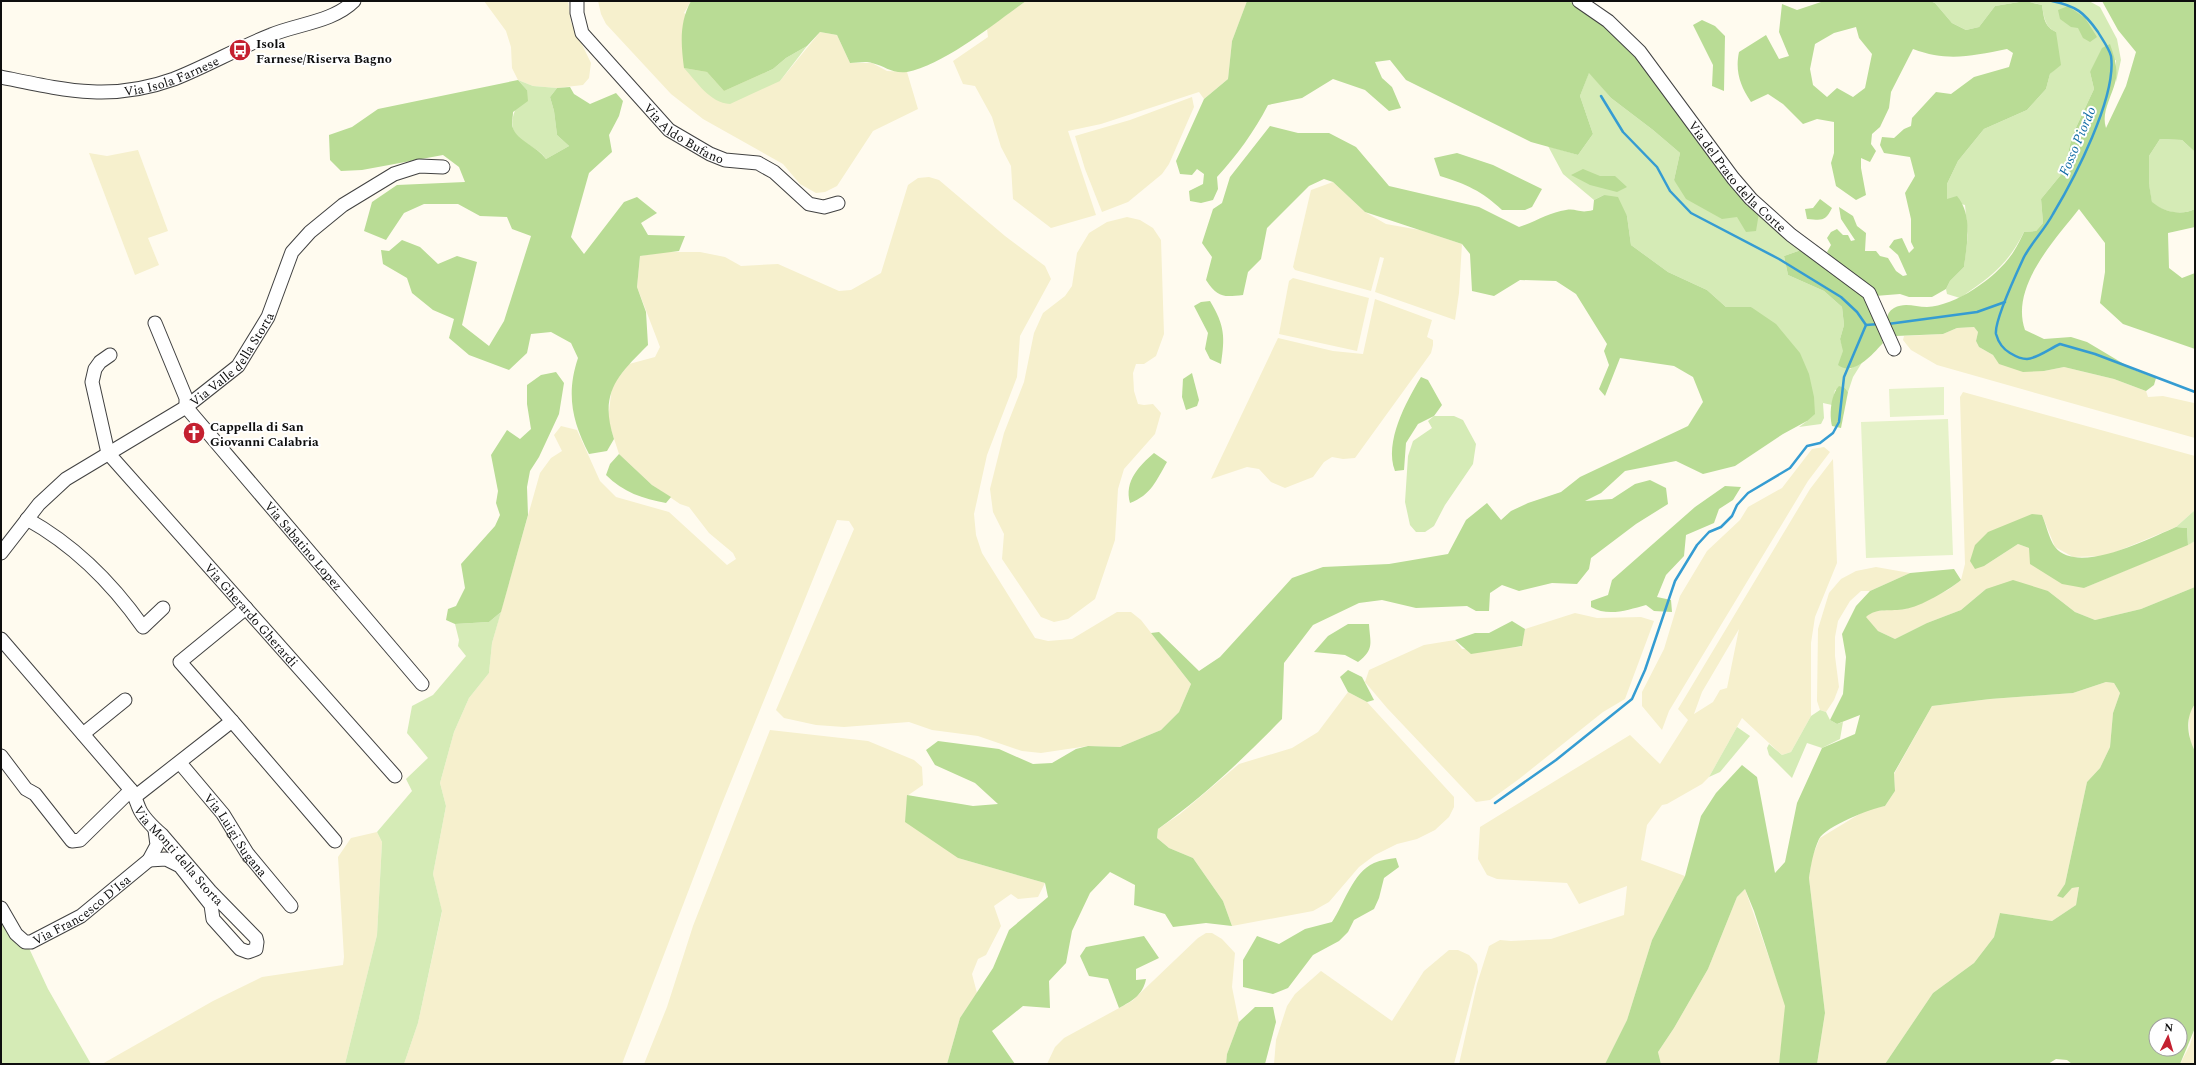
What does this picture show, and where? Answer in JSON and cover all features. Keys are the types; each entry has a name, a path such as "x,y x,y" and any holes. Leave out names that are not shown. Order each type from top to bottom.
{"street":[{"name":"Via Isola Farnese","path":"1,77 61,90 87,93 118,92 147,86 182,75 269,35 342,12 354,1"},
{"name":"Via Aldo Bufano","path":"577,1 577,13 582,33 669,130 710,154 725,160 758,164 765,167 774,172 809,204 824,207 838,203"},
{"name":"Via del Prato della Corte","path":"1579,1 1608,21 1640,52 1733,178 1751,199 1777,224 1812,252 1862,287 1873,299 1894,349"},
{"name":"Via Valle della Storta","path":"1,553 27,519 62,481 91,462 186,407 238,366 268,317 290,258 298,243 306,235 343,205 394,174 420,166 443,167"},
{"path":"155,323 186,398 186,407"},
{"path":"108,453 92,382 94,369 100,362 110,355"},
{"name":"Via Sabatino Lopez","path":"186,407 422,684"},
{"name":"Via Gherardo Gherardi","path":"108,453 395,776"},
{"path":"27,519 46,529 81,556 131,611 143,627 163,608"},
{"path":"246,608 180,662 335,841"},
{"name":"Via Monti della Storta","path":"1,639 133,793 139,809 155,830 162,835 213,895 254,936 258,942 256,949 248,952 239,947 213,919 211,905 180,866 166,858 149,860"},
{"path":"83,734 126,700"},
{"path":"1,756 26,789 35,794 72,841 80,840 133,793 180,763 232,721"},
{"name":"Via Luigi Sugana","path":"180,763 223,814 247,853 291,906"},
{"path":"149,860 157,845 155,830"},
{"name":"Via Francesco D'Isa","path":"1,908 19,937 25,942 31,942 81,916 149,860"}],"shaded area":[{"path":"484,1 568,1 571,22 591,63 589,78 583,85 557,88 533,86 518,80 512,68 511,47 506,31"},
{"path":"598,1 691,1 684,13 780,81 820,32 837,35 850,63 872,63 887,71 907,72 918,109 873,131 837,186 825,192 816,193 800,184 783,164 703,119 671,94 606,24 601,14"},
{"path":"1026,1 1247,1 1232,41 1228,79 1204,99 1199,92 1101,124 1068,131 1096,215 1051,228 1013,199 1011,166 1001,147 992,117 975,86 963,84 953,61 988,37 987,29"},
{"path":"1192,97 1194,107 1169,164 1162,174 1128,202 1102,212 1085,169 1075,136 1130,120"},
{"path":"138,150 168,231 148,238 159,265 135,275 89,153 107,156"},
{"path":"929,177 939,180 1005,236 1045,266 1051,279 1020,336 1017,377 987,455 974,514 976,535 982,553 1035,638 1048,641 1072,639 1117,612 1131,612 1141,620 1191,684 1179,712 1161,730 1120,747 1088,746 1041,753 1022,751 978,736 932,730 909,722 844,727 816,725 784,718 776,710 854,529 849,521 837,520 721,806 622,1064 404,1064 418,1023 442,912 433,874 446,806 440,783 454,732 469,698 489,673 492,643 540,473 551,458 562,451 554,435 561,426 577,430 600,481 616,497 669,512 727,565 736,559 733,553 709,533 689,507 680,504 652,485 619,454 608,420 612,386 629,364 655,357 660,347 637,287 640,256 664,252 700,252 725,257 741,266 778,264 839,291 851,290 881,273 908,185 918,178"},
{"path":"1333,182 1365,212 1386,224 1420,230 1462,244 1459,293 1455,320 1375,292 1384,258 1380,257 1371,291 1295,270 1293,267 1311,190"},
{"path":"1127,217 1140,220 1153,228 1161,240 1164,334 1156,356 1144,364 1136,364 1133,373 1134,391 1138,404 1153,404 1161,413 1155,434 1124,469 1118,489 1115,540 1095,599 1068,619 1054,622 1041,617 1002,559 1004,534 993,512 990,489 1004,433 1024,382 1034,333 1043,313 1065,296 1072,286 1077,253 1089,233 1107,222"},
{"path":"1293,278 1369,298 1357,351 1279,334 1289,281"},
{"path":"1375,299 1432,320 1427,337 1433,340 1433,345 1431,353 1355,458 1343,459 1332,457 1324,462 1313,477 1285,488 1271,482 1259,469 1247,467 1211,479 1278,338 1333,351 1363,354"},
{"path":"1974,327 1978,332 1976,341 1979,347 1993,355 2000,364 2044,371 2064,367 2114,379 2146,391 2148,397 2163,396 2194,403 2195,438 1937,365 1911,350 1903,340 1904,336 1943,334 1957,328"},
{"path":"1963,392 2195,456 2195,510 2176,527 2106,556 2073,557 2055,547 2042,515 1984,566 2018,544 2029,548 2084,588 2195,541 2195,587 2141,609 2095,620 2075,612 2048,591 1986,589 1961,610 1927,623 1895,639 1878,631 1865,617 1873,611 1906,609 1948,590 1961,580 1965,564 1960,397"},
{"path":"1824,447 1830,452 1808,481 1669,711 1662,730 1642,706 1642,692 1664,649 1680,596 1707,551 1740,520 1748,507 1782,488 1812,449"},
{"path":"1833,459 1837,563 1815,617 1811,643 1811,716 1791,752 1782,755 1742,718 1709,777 1702,784 1667,804 1662,805 1647,825 1641,860 1685,876 1652,940 1627,1020 1605,1064 1459,1064 1477,984 1489,946 1500,940 1511,941 1551,939 1624,915 1627,886 1579,904 1567,883 1497,879 1487,875 1478,859 1480,827 1630,735 1660,764 1688,720 1678,709 1810,489","holes":["1739,629 1727,688 1720,690 1713,702 1694,714 1702,692"]},
{"path":"1876,567 1910,573 1870,591 1861,591 1850,601 1838,621 1835,637 1835,656 1839,687 1834,700 1826,712 1820,710 1817,701 1818,629 1829,593 1841,579 1856,571"},
{"path":"1575,613 1597,618 1641,617 1654,621 1625,699 1603,712 1519,779 1490,800 1476,802 1387,708 1365,682 1369,670 1424,645 1455,640 1462,649 1521,647 1525,629"},
{"path":"2106,682 2114,683 2120,693 2113,713 2110,747 2100,768 2087,782 2065,884 2058,896 2063,898 2072,888 2079,887 2076,905 2052,921 2000,913 1994,937 1974,963 1933,993 1885,1064 1817,1064 1825,1013 1809,878 1812,857 1820,838 1866,810 1885,806 1895,791 1894,774 1932,706 1990,699 2073,693"},
{"path":"1348,692 1367,702 1454,797 1454,807 1449,817 1435,830 1417,839 1397,844 1375,855 1359,867 1329,902 1313,911 1232,926 1223,901 1193,858 1169,848 1157,838 1158,829 1180,814 1239,764 1292,748 1318,732"},
{"path":"2195,704 2195,751 2190,741 2189,713"},
{"path":"770,730 868,741 914,760 922,767 923,785 907,796 958,858 1045,883 1038,897 1018,899 1011,894 994,906 1001,926 986,955 978,959 972,974 977,993 960,1018 947,1064 644,1064 667,1007 693,926"},
{"path":"377,832 382,842 377,935 345,1064 102,1064 213,1001 262,977 343,965 344,957 338,857 351,838"},
{"path":"1745,889 1786,1006 1779,1064 1661,1064 1658,1052 1674,1028 1708,969 1737,897"},
{"path":"1206,933 1212,933 1222,939 1235,953 1232,987 1239,1022 1227,1054 1226,1064 1047,1064 1055,1047 1064,1038 1132,1001 1198,938"},
{"path":"1449,950 1458,950 1469,955 1477,964 1478,972 1454,1064 1274,1064 1276,1040 1287,1006 1295,994 1321,971 1392,1021 1424,971"},
{"path":"2195,1028 2195,1064 2180,1064 2184,1057 2188,1057 2188,1049"}],"green space":[{"path":"691,1 1026,1 969,42 937,61 921,68 907,72 897,72 870,62 850,63 837,35 820,32 807,46 786,58 773,69 724,91 707,72 684,68 682,34 684,17"},
{"path":"1247,1 1567,1 1579,5 1615,31 1759,213 1756,231 1746,232 1737,217 1722,219 1686,199 1674,180 1680,153 1611,98 1589,73 1580,96 1593,134 1578,155 1531,142 1406,80 1390,60 1375,62 1382,78 1392,87 1401,108 1389,111 1365,90 1333,79 1302,98 1268,105 1245,143 1217,177 1218,189 1213,200 1201,203 1190,201 1189,191 1203,184 1204,174 1197,169 1192,175 1180,174 1176,161 1204,99 1228,79 1232,41"},
{"path":"1824,1 1930,1 1935,3 1952,23 1966,30 1979,27 1995,6 2025,1 2042,5 2044,18 2047,24 2056,32 2061,65 2050,74 2046,89 2027,110 1984,129 1958,161 1947,184 1947,199 1957,196 1962,204 1967,221 1968,230 1964,267 1950,281 1946,289 1932,297 1909,297 1900,294 1875,296 1840,267 1827,252 1831,245 1827,238 1831,232 1837,229 1843,235 1848,235 1851,241 1855,240 1841,219 1839,207 1853,216 1857,226 1866,233 1865,251 1876,251 1880,256 1888,258 1896,271 1903,276 1907,275 1898,255 1889,247 1894,240 1902,238 1909,253 1914,248 1911,242 1911,219 1905,193 1915,176 1910,157 1884,153 1880,145 1882,137 1894,138 1904,129 1911,126 1912,118 1936,92 1951,94 1974,77 2009,67 2013,53 2007,49 1971,56 1949,57 1913,49 1891,92 1889,108 1880,127 1872,134 1871,144 1876,151 1870,162 1861,158 1861,168 1866,195 1856,200 1836,186 1831,163 1834,153 1834,122 1817,119 1803,124 1783,104 1768,94 1751,102 1739,78 1739,52 1766,35 1779,59 1789,56 1779,32 1782,4 1797,10","holes":["1856,27 1859,38 1872,54 1865,88 1853,97 1837,88 1827,97 1813,85 1810,69 1815,44 1834,33"]},
{"path":"1930,1 2025,1 1995,6 1979,27 1966,30 1952,23 1935,3"},
{"path":"2026,1 2089,1 2100,7 2117,39 2121,60 2116,82 2116,60 2090,72 2094,89 2072,136 2064,171 2041,199 2043,223 2036,231 2024,232 2011,254 1997,270 1960,298 1947,294 1946,289 1950,281 1964,267 1968,235 1965,205 1947,200 1947,184 1958,161 1984,129 2027,110 2046,89 2050,74 2053,71 2056,32 2047,25 2044,18 2042,5"},
{"path":"2102,1 2195,1 2195,152 2182,140 2160,139 2149,156 2149,184 2152,202 2162,208 2173,212 2184,212 2195,209 2195,227 2168,233 2169,268 2182,278 2195,273 2195,349 2123,324 2100,303 2105,272 2105,243 2079,209 2047,250 2029,281 2024,297 2022,314 2025,330 2044,339 2071,337 2087,342 2134,370 2156,378 2154,385 2146,391 2114,379 2064,367 2044,371 2023,372 1999,364 1993,355 1979,347 1976,341 1978,332 1974,327 1957,328 1943,334 1896,336 1889,326 1887,318 1890,311 1902,305 1927,307 1938,305 1951,301 1976,288 2007,261 2024,232 2036,231 2043,223 2041,199 2064,171 2072,136 2094,89 2090,72 2102,48 2110,44 2116,63 2116,78 2106,111 2106,128 2126,86 2136,52 2118,30"},
{"path":"2068,6 2085,18 2097,37 2090,42 2083,38 2078,28 2071,27 2060,19 2058,10"},
{"path":"1702,20 1715,26 1725,36 1724,91 1712,86 1713,65 1693,25"},
{"path":"807,46 780,81 730,104 723,103 710,96 684,68 707,72 724,91 773,69 786,58"},
{"path":"1589,72 1611,98 1680,153 1674,180 1722,218 1759,213 1801,250 1784,256 1788,275 1824,291 1842,307 1844,325 1840,339 1850,369 1863,361 1853,377 1848,392 1845,388 1835,390 1832,405 1823,403 1824,418 1821,424 1799,427 1807,421 1751,307 1726,307 1707,290 1668,272 1631,245 1627,216 1604,195 1594,200 1563,174 1548,146 1578,155 1593,134 1580,96"},
{"path":"518,80 533,86 557,88 550,97 554,111 557,135 569,146 546,159 538,150 521,140 513,128 512,122 516,108 527,90"},
{"path":"518,80 527,90 528,101 513,112 512,126 515,133 538,150 546,159 569,146 557,135 554,111 550,97 557,88 570,87 574,94 590,104 616,93 623,101 619,116 609,135 612,152 589,173 571,237 584,254 624,202 637,197 657,213 641,223 648,235 685,236 679,251 640,256 637,287 646,312 648,345 628,366 614,386 610,397 609,409 610,423 614,439 607,451 589,454 578,430 573,407 572,384 578,358 571,343 551,332 531,334 527,353 509,370 469,355 449,338 454,319 433,310 412,293 407,278 383,264 381,250 389,251 402,240 420,247 438,264 457,256 477,262 462,325 489,346 504,321 531,236 512,229 507,217 480,216 458,204 424,204 404,213 386,240 364,231 372,202 397,185 465,182 459,167 443,155 362,170 341,171 330,160 329,135 352,127 378,109"},
{"path":"1270,126 1298,133 1329,133 1356,147 1389,186 1479,207 1519,227 1560,211 1593,210 1594,200 1604,195 1618,197 1627,216 1631,245 1668,272 1707,290 1726,307 1751,307 1776,324 1800,353 1809,374 1814,397 1815,414 1807,421 1783,434 1735,466 1703,474 1676,461 1625,471 1601,493 1585,501 1612,499 1635,484 1650,480 1666,488 1668,504 1636,524 1591,558 1589,569 1577,584 1552,583 1519,591 1502,585 1490,593 1489,611 1476,611 1467,606 1416,608 1382,600 1359,603 1313,625 1284,663 1282,719 1222,777 1175,817 1158,829 1157,838 1169,848 1193,858 1223,901 1232,926 1206,923 1173,927 1165,914 1134,905 1135,885 1110,872 1090,893 1072,931 1066,963 1049,981 1050,1008 1023,1006 992,1031 1015,1064 947,1064 960,1018 993,968 1009,930 1048,897 1045,883 958,858 905,822 907,795 973,806 998,804 975,783 935,765 926,750 938,741 999,749 1033,764 1052,763 1076,749 1088,746 1120,747 1161,730 1179,712 1191,684 1151,633 1159,632 1199,671 1220,657 1292,578 1323,567 1389,564 1448,554 1466,520 1487,503 1501,520 1511,511 1528,503 1561,492 1580,477 1688,426 1703,402 1693,377 1674,366 1620,358 1605,396 1599,389 1609,365 1604,351 1607,344 1576,294 1556,281 1520,280 1494,296 1472,291 1470,254 1462,244 1365,212 1333,182 1324,179 1309,186 1267,228 1261,259 1248,272 1243,295 1226,296 1218,293 1206,280 1212,257 1202,243 1213,209 1222,203 1230,177"},
{"path":"2160,139 2182,140 2195,152 2195,209 2178,213 2167,211 2152,203 2149,185 2149,156"},
{"path":"1457,153 1493,165 1542,189 1532,207 1525,210 1502,210 1495,203 1473,189 1440,176 1434,158"},
{"path":"1583,169 1600,176 1615,176 1627,187 1617,192 1590,185 1571,175"},
{"path":"1820,199 1832,208 1830,213 1822,219 1807,219 1805,209 1813,208"},
{"path":"1801,250 1855,286 1862,292 1870,303 1883,343 1862,363 1850,368 1844,368 1838,365 1843,351 1840,339 1844,325 1842,307 1824,291 1788,275 1784,256"},
{"path":"1210,301 1219,318 1223,332 1221,364 1210,359 1205,349 1208,333 1194,306 1201,302"},
{"path":"556,372 564,383 559,414 539,457 530,471 527,487 528,515 501,612 489,622 455,624 446,620 448,609 456,606 465,588 461,564 495,526 500,515 496,503 498,491 491,455 507,430 520,439 531,429 527,404 527,385 541,375"},
{"path":"1192,373 1199,400 1197,406 1186,410 1182,397 1183,379"},
{"path":"1421,377 1428,380 1442,405 1434,416 1418,424 1406,443 1404,470 1395,471 1392,460 1394,435 1403,410"},
{"path":"1839,386 1845,388 1848,392 1841,428 1832,426 1831,416 1832,399"},
{"path":"1944,387 1944,415 1890,417 1889,389"},
{"path":"1434,416 1454,416 1463,420 1476,444 1473,464 1445,505 1434,526 1425,532 1416,532 1410,525 1405,502 1408,456 1413,441 1432,428 1428,421"},
{"path":"1948,419 1953,555 1866,558 1861,422"},
{"path":"1154,453 1167,462 1148,492 1130,503 1129,488 1131,481 1138,469"},
{"path":"619,454 652,485 671,497 666,503 634,494 619,486 606,475 610,464"},
{"path":"1725,486 1741,487 1733,500 1719,509 1714,523 1686,535 1684,556 1666,575 1657,597 1671,600 1672,612 1654,611 1646,605 1618,612 1604,612 1591,607 1591,601 1608,595 1612,580 1695,507"},
{"path":"2195,510 2195,541 2188,545 2187,528 2176,527"},
{"path":"2032,514 2042,515 2049,536 2055,547 2066,555 2080,558 2114,552 2176,527 2187,528 2188,545 2084,588 2062,584 2030,564 2029,548 2018,544 1984,566 1975,569 1970,561 1975,545 1988,532"},
{"path":"1954,569 1961,580 1926,602 1911,608 1879,611 1866,617 1878,631 1895,639 1927,623 1961,610 1986,589 2013,580 2048,591 2075,612 2095,620 2141,609 2195,587 2195,704 2188,721 2188,727 2190,739 2195,751 2195,1028 2188,1045 2188,1017 2148,1017 2148,1057 2183,1057 2180,1064 2072,1064 2067,1060 2056,1059 2048,1064 1885,1064 1933,993 1974,963 1994,937 2000,913 2052,921 2076,905 2079,887 2072,888 2063,898 2057,896 2065,884 2087,782 2100,768 2110,747 2113,713 2120,693 2114,683 2106,682 2073,693 1990,699 1932,706 1894,773 1895,791 1885,806 1859,814 1839,824 1823,834 1819,839 1811,863 1809,878 1825,1013 1817,1064 1779,1064 1785,1006 1754,911 1745,889 1737,897 1708,969 1674,1028 1658,1052 1661,1064 1605,1064 1627,1020 1652,940 1685,876 1701,816 1716,793 1742,765 1757,777 1775,873 1785,862 1797,803 1822,748 1855,734 1860,715 1837,724 1830,720 1843,694 1846,657 1842,634 1856,606 1870,591 1910,573"},
{"path":"501,612 492,643 489,673 469,698 454,732 440,783 446,806 433,874 442,911 418,1023 404,1064 345,1064 377,935 382,842 377,832 412,791 406,779 428,758 407,733 412,706 433,695 466,656 458,646 459,640 455,624 489,622"},
{"path":"1512,621 1525,629 1522,646 1471,654 1455,640 1475,633 1489,633"},
{"path":"1348,624 1369,624 1369,649 1358,662 1345,655 1314,652 1328,636"},
{"path":"1348,670 1362,677 1374,700 1367,702 1348,692 1340,677"},
{"path":"1820,710 1826,712 1830,720 1837,724 1843,722 1840,739 1822,748 1807,743 1792,778 1769,755 1767,748 1769,744 1782,755 1791,752 1811,716"},
{"path":"1737,727 1750,736 1720,772 1709,777"},
{"path":"1396,858 1399,867 1384,878 1379,898 1374,909 1354,920 1348,932 1339,941 1313,955 1288,988 1273,994 1243,987 1243,960 1257,936 1279,944 1305,929 1332,922 1360,873 1374,863"},
{"path":"1,908 17,945 28,946 48,989 91,1064 1,1064"},
{"path":"1144,936 1159,958 1136,969 1136,980 1146,979 1145,985 1136,997 1119,1008 1108,979 1089,976 1080,956 1086,947"},
{"path":"1255,1007 1273,1007 1276,1022 1265,1064 1226,1064 1227,1054 1239,1022"}],"waterway":[{"name":"Fosso Piordo","path":"2052,1 2067,5 2079,11 2093,25 2110,53 2111,73 2101,115 2092,137 2062,199 2050,220 2024,257 2002,307 1996,327 1997,337 2005,349 2020,358 2027,359 2035,357 2060,344 2095,354 2195,392"},
{"path":"1601,96 1623,132 1657,167 1670,191 1691,213 1779,259 1841,297 1857,312 1866,325 1879,324"},
{"path":"1888,324 1977,312 2005,302"},
{"path":"1495,803 1556,760 1632,699 1645,670 1675,581 1697,545 1709,532 1721,527 1732,516 1737,505 1748,493 1790,468 1807,446 1820,443 1833,433 1839,422 1844,377 1866,325"}],"place":[{"name":"Isola Farnese/Riserva Bagno","path":"240,50"},
{"name":"Cappella di San Giovanni Calabria","path":"194,433"}]}
